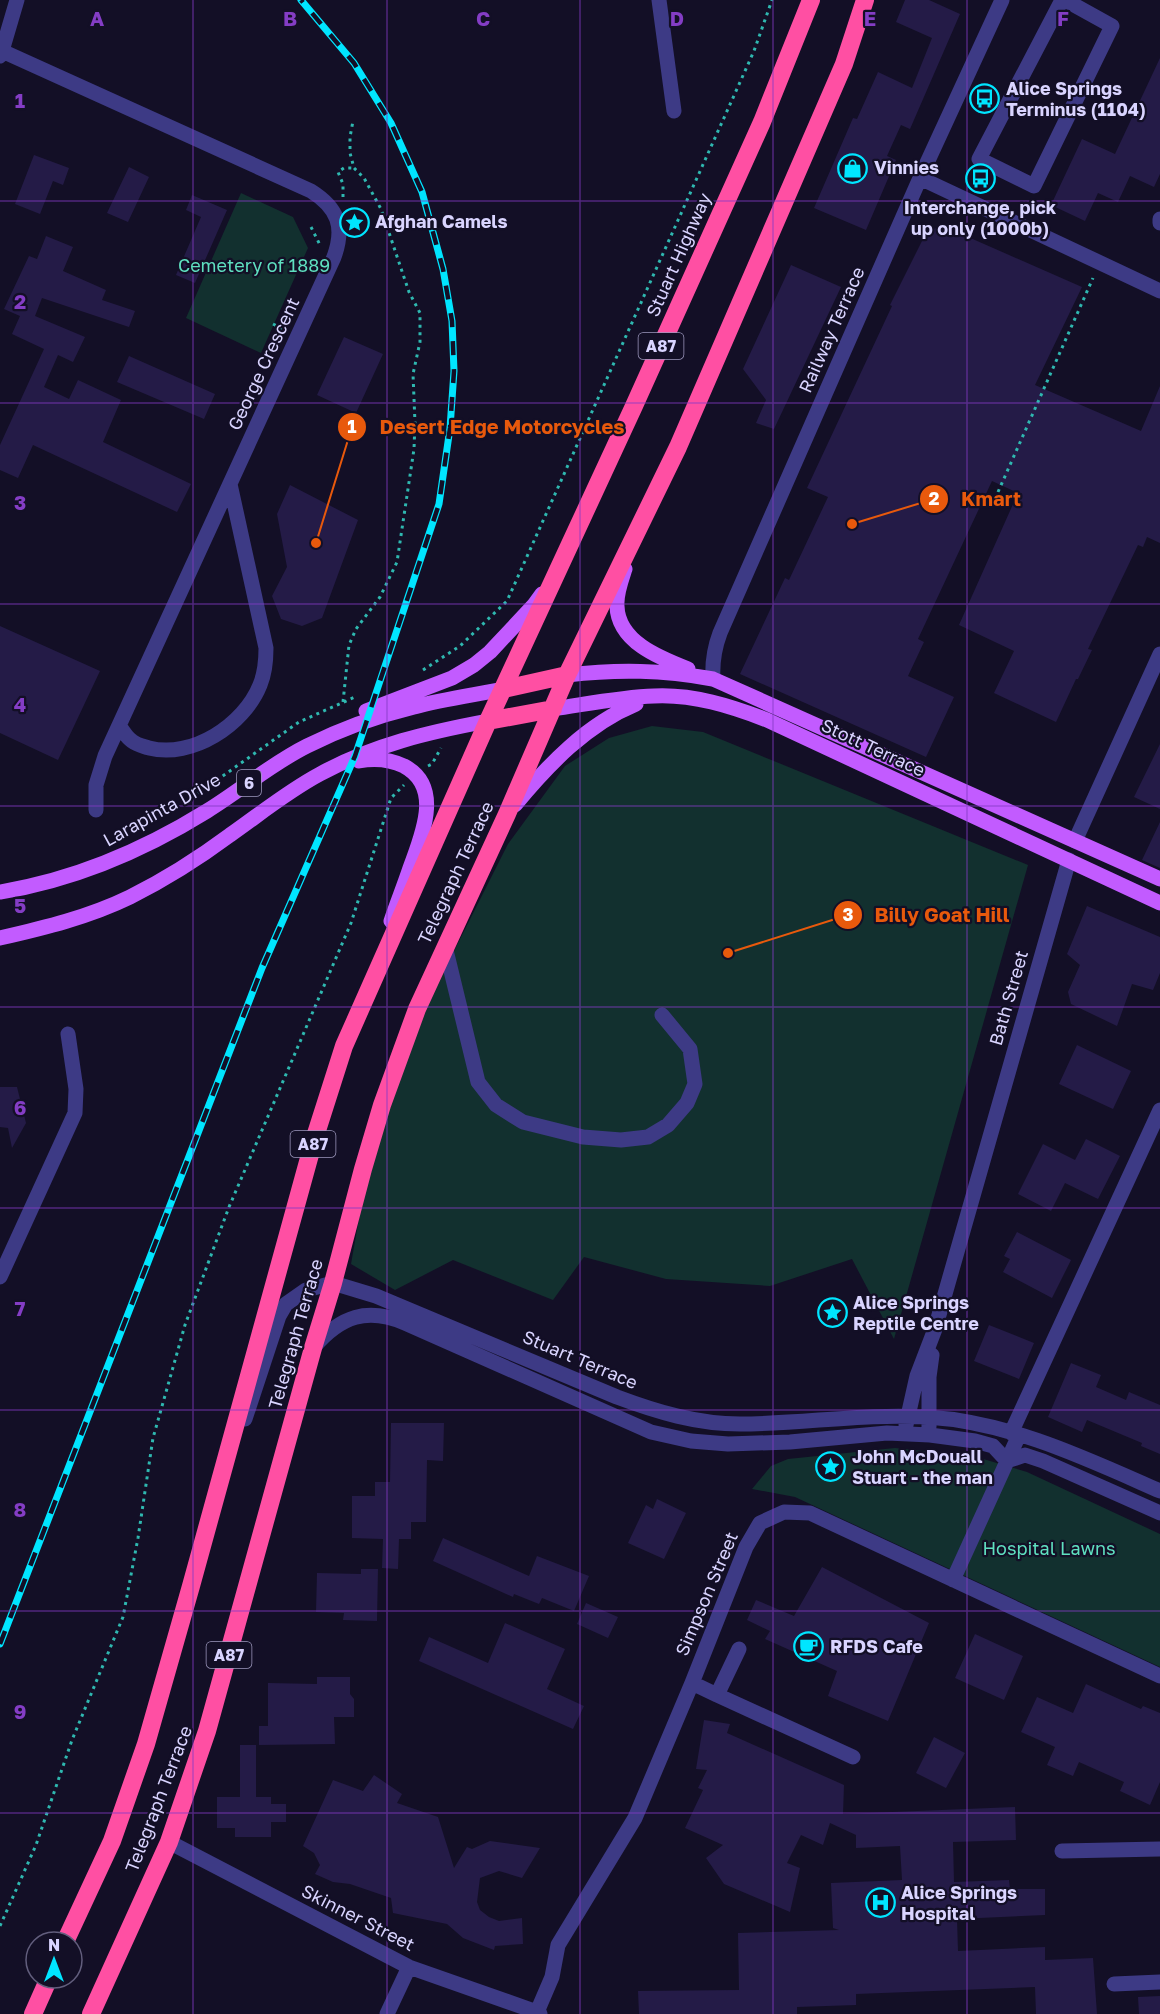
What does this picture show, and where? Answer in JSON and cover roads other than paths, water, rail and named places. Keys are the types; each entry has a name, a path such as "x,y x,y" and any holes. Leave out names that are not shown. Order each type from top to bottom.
{"highway":[{"name":"Stuart Highway","path":"504,689 757,132 811,0"},
{"name":"A87","path":"567,675 678,447 844,64 865,0"},
{"name":"6","path":"504,689 567,675"},
{"name":"Telegraph Terrace","path":"91,2014 169,1842 207,1731 382,1105 417,1009 507,814 567,675"},
{"name":"Telegraph Terrace","path":"71,1930 112,1841 142,1755 192,1586 334,1074 357,1014 504,689"},
{"name":"6","path":"488,722 553,709"},
{"path":"33,2014 44,1990"}],"main road":[{"path":"634,535 619,589 617,607 619,618 626,631 645,649 664,660 713,679"},
{"path":"305,747 321,731 349,717 452,678 474,665 490,652 534,605 554,576"},
{"name":"Stott Terrace","path":"567,675 631,670 679,673 713,679 1160,879"},
{"name":"Larapinta Drive","path":"0,892 24,888 78,872 120,857 160,838 208,811 272,766 332,734 377,717 416,706 504,689"},
{"path":"507,814 534,782 574,744 619,710 655,696"},
{"name":"Stott Terrace","path":"553,709 655,696 699,699 741,710 1160,903"},
{"name":"6","path":"0,938 53,926 98,911 130,897 231,835 277,800 355,756 393,742 488,722"},
{"path":"322,773 353,762 377,759 400,764 421,781 426,798 423,832 357,1014"},
{"name":"Bath Street","path":"1069,860 1075,841"}],"street":[{"path":"1,53 17,0"},
{"path":"659,0 674,111"},
{"name":"Railway Terrace","path":"713,679 714,649 720,633 920,178 1002,0"},
{"path":"1063,0 1112,26 1034,186 979,159 1063,0"},
{"name":"George Crescent","path":"1,53 311,190 324,199 333,210 338,223 339,237 334,257 105,756 95,797 96,810"},
{"path":"920,178 1160,291"},
{"path":"120,727 130,740 139,745 166,751 187,747 214,737 233,723 260,686 266,666 266,648 230,484"},
{"name":"Bath Street","path":"1075,841 1160,654"},
{"name":"Bath Street","path":"902,1433 909,1417 912,1394 935,1329 1069,860"},
{"path":"445,946 478,1082 496,1105 523,1122 583,1137 621,1140 648,1137 668,1125 687,1103 694,1084 690,1049 662,1015"},
{"path":"0,1277 75,1113 76,1089 68,1034"},
{"path":"953,1580 1007,1461 1015,1434 1160,1110"},
{"path":"192,1586 279,1316 286,1304 306,1290 333,1283"},
{"name":"Stuart Terrace","path":"333,1283 376,1296 617,1397 677,1417 740,1424 909,1417 957,1420 1058,1446 1160,1491"},
{"name":"Stuart Terrace","path":"313,1348 323,1336 346,1322 369,1314 380,1315 405,1323 633,1425 672,1437 728,1444 790,1442 902,1433 930,1435 975,1441 993,1446 1007,1461"},
{"name":"Bath Street","path":"930,1435 929,1377 935,1329"},
{"path":"1007,1461 1025,1455 1043,1461 1160,1513"},
{"name":"Simpson Street","path":"538,2013 552,1977 558,1945 635,1818 746,1547 759,1523 784,1512 810,1514 1160,1676"},
{"path":"717,1695 739,1649"},
{"path":"692,1683 853,1757"},
{"name":"Skinner Street","path":"169,1842 409,1966 538,2013"},
{"path":"1062,1851 1160,1850"},
{"path":"387,2014 409,1966"},
{"path":"1114,1984 1160,1982"}],"railway":[{"path":"0,1644 262,968 355,756 439,504 450,428 454,371 452,321 443,269 422,192 391,123 354,63 301,0"}],"place":[{"name":"Alice Springs Terminus (1104)","path":"985,99"},
{"name":"Vinnies","path":"853,168"},
{"name":"Interchange, pick up only (1000b)","path":"980,179"},
{"name":"Afghan Camels","path":"354,222"},
{"name":"Kmart","path":"852,524"},
{"name":"Desert Edge Motorcycles","path":"316,543"},
{"name":"Billy Goat Hill","path":"728,953"},
{"name":"Alice Springs Reptile Centre","path":"832,1313"},
{"name":"John McDouall Stuart - the man","path":"831,1467"},
{"name":"RFDS Cafe","path":"809,1647"},
{"name":"Alice Springs Hospital","path":"880,1903"}],"park label":[{"name":"Cemetery of 1889","path":"254,266"},
{"name":"Hospital Lawns","path":"1049,1549"}]}
